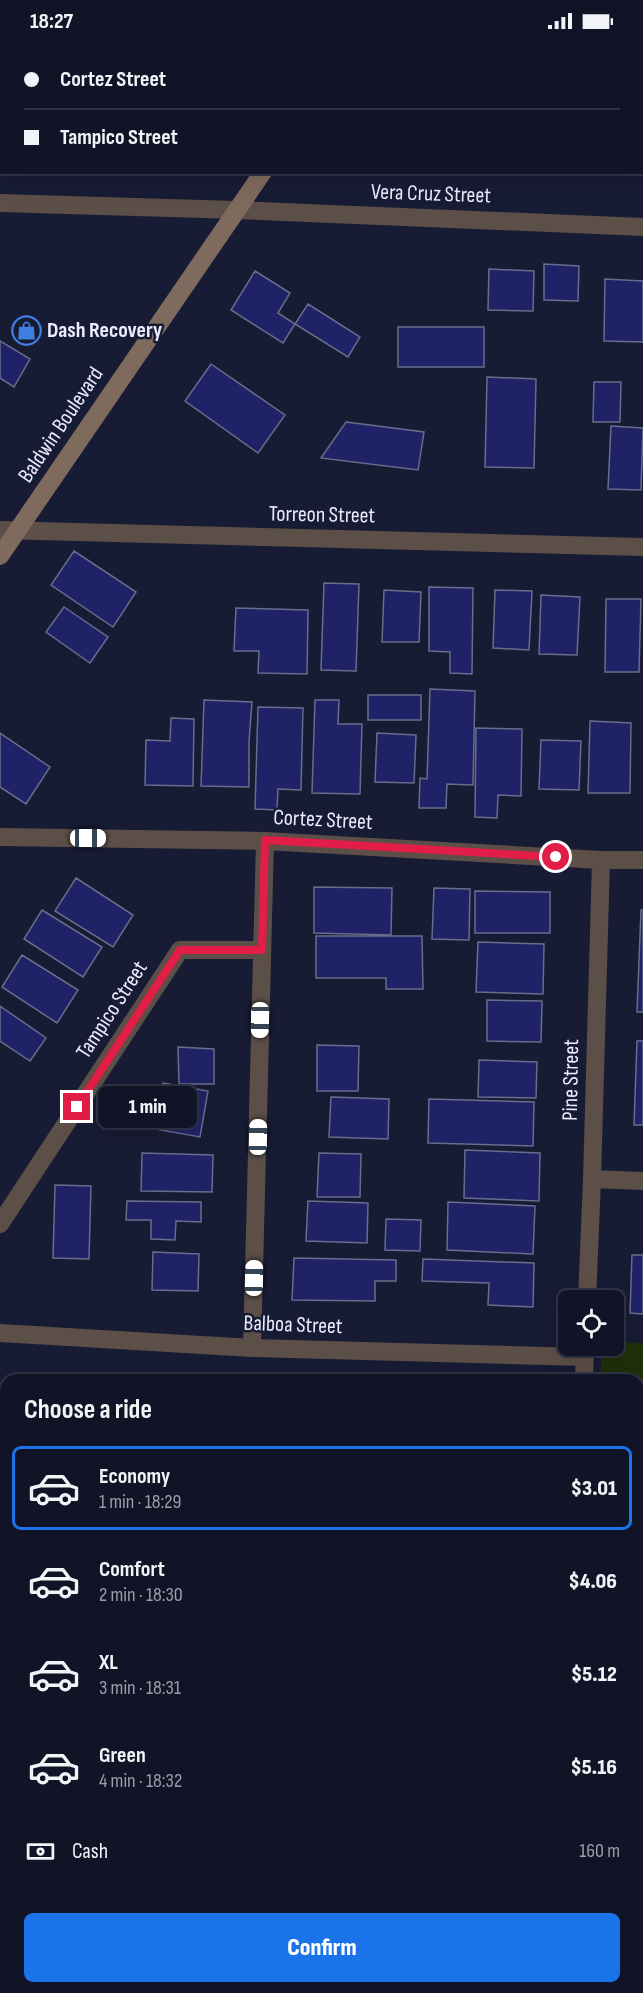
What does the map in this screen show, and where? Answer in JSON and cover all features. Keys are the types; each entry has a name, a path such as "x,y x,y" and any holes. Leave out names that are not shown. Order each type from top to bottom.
{"main road":[{"name":"Baldwin Boulevard","path":"0,556 9,531 262,174"}],"street":[{"name":"Vera Cruz Street","path":"0,203 237,210 643,227"},
{"name":"Torreon Street","path":"9,531 643,547"},
{"name":"Cortez Street","path":"0,837 265,840 600,860 643,860"},
{"path":"252,1348 265,840"},
{"name":"Pine Street","path":"587,1290 600,860"},
{"name":"Tampico Street","path":"0,1224 180,950 262,950"},
{"path":"592,1179 643,1181"},
{"name":"Balboa Street","path":"0,1333 252,1348 558,1351"},
{"path":"584,1356 584,1374"}],"green space":[{"path":"624,1342 643,1343 643,1374 600,1374 601,1356 624,1356"}],"building":[{"path":"544,264 579,266 578,301 544,300"},
{"path":"489,269 534,271 533,311 488,310"},
{"path":"255,271 290,293 278,313 295,324 283,343 231,310"},
{"path":"605,279 643,281 643,342 604,341"},
{"path":"308,304 360,337 348,357 295,324"},
{"path":"398,327 484,327 484,367 398,367"},
{"path":"0,341 30,359 14,387 0,378"},
{"path":"211,364 285,415 258,453 185,401"},
{"path":"487,377 536,379 534,468 485,467"},
{"path":"594,382 621,382 620,422 593,422"},
{"path":"346,422 424,432 418,470 321,458"},
{"path":"611,426 643,428 641,490 608,489"},
{"path":"74,551 136,592 113,627 51,585"},
{"path":"324,583 359,584 356,671 321,670"},
{"path":"429,587 473,588 472,674 450,673 450,652 429,651"},
{"path":"384,590 421,592 419,642 382,642"},
{"path":"495,590 532,591 529,650 493,648"},
{"path":"541,595 580,597 577,655 539,654"},
{"path":"606,599 641,599 639,672 605,672"},
{"path":"64,607 108,637 90,663 46,632"},
{"path":"236,608 308,610 307,674 258,673 259,651 234,651"},
{"path":"430,689 475,691 473,785 447,784 446,808 419,808 420,778 427,779"},
{"path":"368,695 421,695 421,720 368,720"},
{"path":"204,700 252,702 249,787 201,786"},
{"path":"315,700 339,700 338,724 362,724 360,794 312,793"},
{"path":"258,707 303,708 301,790 278,789 277,810 255,809"},
{"path":"171,718 194,719 193,786 145,785 146,740 170,741"},
{"path":"590,721 631,723 630,793 588,793"},
{"path":"476,728 522,729 521,796 498,795 497,818 475,817"},
{"path":"0,733 50,767 26,804 0,787"},
{"path":"377,733 416,735 414,783 375,782"},
{"path":"541,740 581,741 579,790 539,789"},
{"path":"76,878 133,915 113,947 55,911"},
{"path":"314,887 392,888 391,935 314,933"},
{"path":"434,888 470,889 469,940 432,939"},
{"path":"475,891 550,892 550,933 475,933"},
{"path":"42,910 102,947 83,977 24,939"},
{"path":"641,910 643,910 643,1012 637,1012"},
{"path":"316,936 422,936 423,989 386,989 386,978 316,978"},
{"path":"478,942 544,944 543,994 476,992"},
{"path":"22,955 78,990 57,1023 2,987"},
{"path":"487,1000 542,1001 541,1042 487,1041"},
{"path":"0,1006 46,1038 30,1061 0,1041"},
{"path":"637,1041 643,1041 643,1125 634,1125"},
{"path":"317,1045 359,1046 358,1091 317,1091"},
{"path":"178,1047 214,1049 214,1084 179,1084"},
{"path":"479,1060 537,1062 536,1098 478,1097"},
{"path":"163,1083 208,1091 200,1137 155,1129"},
{"path":"331,1097 389,1099 388,1139 329,1137"},
{"path":"429,1099 534,1102 533,1146 428,1143"},
{"path":"465,1150 540,1153 539,1201 464,1198"},
{"path":"142,1153 213,1155 212,1192 141,1191"},
{"path":"319,1153 361,1154 360,1197 317,1197"},
{"path":"55,1185 91,1186 89,1259 53,1258"},
{"path":"127,1201 201,1202 201,1222 176,1221 175,1240 151,1239 151,1220 126,1220"},
{"path":"308,1201 368,1203 367,1243 306,1241"},
{"path":"448,1202 535,1206 533,1254 447,1250"},
{"path":"386,1219 421,1220 420,1251 385,1250"},
{"path":"153,1252 199,1254 198,1291 152,1290"},
{"path":"632,1255 643,1255 643,1314 630,1313"},
{"path":"294,1258 396,1260 396,1281 375,1281 375,1301 292,1300"},
{"path":"423,1259 534,1263 533,1307 488,1305 489,1283 422,1281"}],"place":[{"name":"Dash Recovery","path":"26,330"}],"route":[{"path":"77,1107 180,950 262,950 265,840 556,857"}]}
